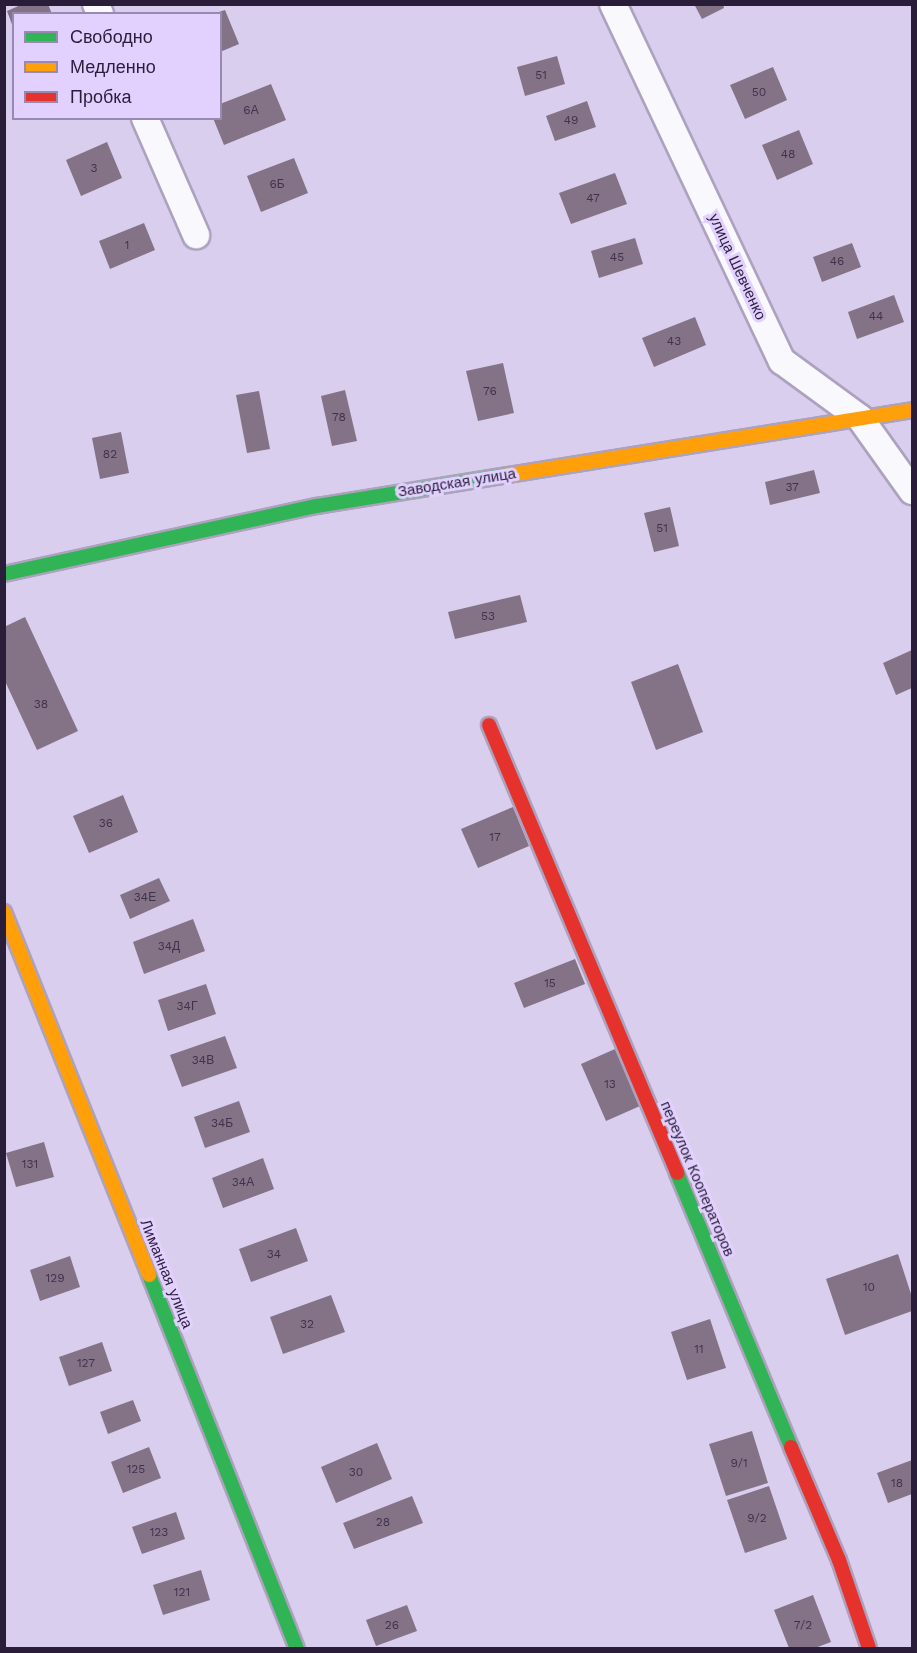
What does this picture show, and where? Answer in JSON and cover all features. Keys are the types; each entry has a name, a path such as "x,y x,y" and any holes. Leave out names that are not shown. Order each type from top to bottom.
{"street":[{"name":"улица Шевченко","path":"613,4 782,361 860,418 912,490"},
{"path":"146,120 196,235"},
{"name":"Заводская улица","path":"4,574 316,506 912,410"},
{"name":"переулок Кооператоров","path":"489,725 839,1560 868,1648"},
{"name":"Лиманная улица","path":"4,912 10,944 297,1648"}],"building":[{"path":"23,4 48,4 51,12 12,12 12,24 7,11"},
{"path":"694,4 723,4 724,8 702,19"},
{"path":"225,10 239,44 222,51 222,12 219,12"},
{"path":"557,56 565,84 525,96 517,67"},
{"path":"773,67 787,100 745,119 730,85"},
{"path":"271,84 286,120 224,145 214,120 222,120 222,103"},
{"path":"587,101 596,127 555,141 546,116"},
{"path":"799,130 813,164 777,180 762,145"},
{"path":"107,142 122,178 81,196 66,160"},
{"path":"294,158 308,193 261,212 247,176"},
{"path":"615,173 627,204 571,224 559,193"},
{"path":"144,223 155,250 110,269 99,241"},
{"path":"635,238 643,264 599,278 591,251"},
{"path":"852,243 861,267 822,282 813,257"},
{"path":"894,295 904,322 857,339 848,312"},
{"path":"695,317 706,345 654,367 642,338"},
{"path":"503,363 514,413 478,421 466,371"},
{"path":"345,390 357,441 332,446 321,396"},
{"path":"259,391 270,449 247,453 236,395"},
{"path":"121,432 129,473 100,479 92,438"},
{"path":"814,470 820,493 770,505 765,482"},
{"path":"670,507 679,546 654,552 644,513"},
{"path":"520,595 527,622 455,639 448,612"},
{"path":"25,617 78,731 37,750 4,679 4,627"},
{"path":"912,650 912,688 896,695 883,663"},
{"path":"678,664 703,732 656,750 631,682"},
{"path":"123,795 138,832 89,853 73,816"},
{"path":"513,807 529,846 478,868 461,829"},
{"path":"159,878 170,901 130,919 120,895"},
{"path":"193,919 205,951 144,974 133,942"},
{"path":"575,959 585,984 524,1008 514,983"},
{"path":"206,984 216,1014 168,1031 158,1000"},
{"path":"225,1036 237,1068 182,1087 170,1055"},
{"path":"615,1049 640,1106 606,1121 581,1064"},
{"path":"239,1101 250,1132 205,1148 194,1117"},
{"path":"44,1142 54,1177 16,1187 6,1153"},
{"path":"263,1158 274,1189 223,1208 212,1178"},
{"path":"296,1228 308,1261 251,1282 239,1249"},
{"path":"898,1254 912,1297 912,1311 845,1335 826,1279"},
{"path":"70,1256 80,1287 40,1301 30,1270"},
{"path":"331,1295 345,1332 283,1354 270,1317"},
{"path":"710,1319 726,1368 687,1380 671,1332"},
{"path":"102,1342 112,1371 69,1386 59,1357"},
{"path":"133,1400 141,1421 108,1434 100,1412"},
{"path":"752,1431 768,1483 726,1496 709,1444"},
{"path":"377,1443 392,1479 336,1503 321,1467"},
{"path":"149,1447 161,1478 123,1493 111,1462"},
{"path":"912,1460 912,1494 888,1503 877,1473"},
{"path":"769,1486 787,1539 745,1553 727,1500"},
{"path":"412,1496 423,1523 354,1549 343,1523"},
{"path":"176,1512 185,1539 142,1554 132,1527"},
{"path":"201,1570 210,1600 163,1615 153,1585"},
{"path":"813,1595 831,1642 815,1648 789,1648 774,1610"},
{"path":"407,1605 417,1631 376,1646 366,1620"}],"traffic: fast":[{"path":"4,574 317,506 508,475"},
{"path":"677,1173 791,1447"},
{"path":"149,1275 297,1648"}],"traffic: slow":[{"path":"508,475 912,410"},
{"path":"4,912 149,1275"}],"traffic: jam":[{"path":"489,725 677,1173"},
{"path":"791,1447 839,1560 869,1648"}]}
